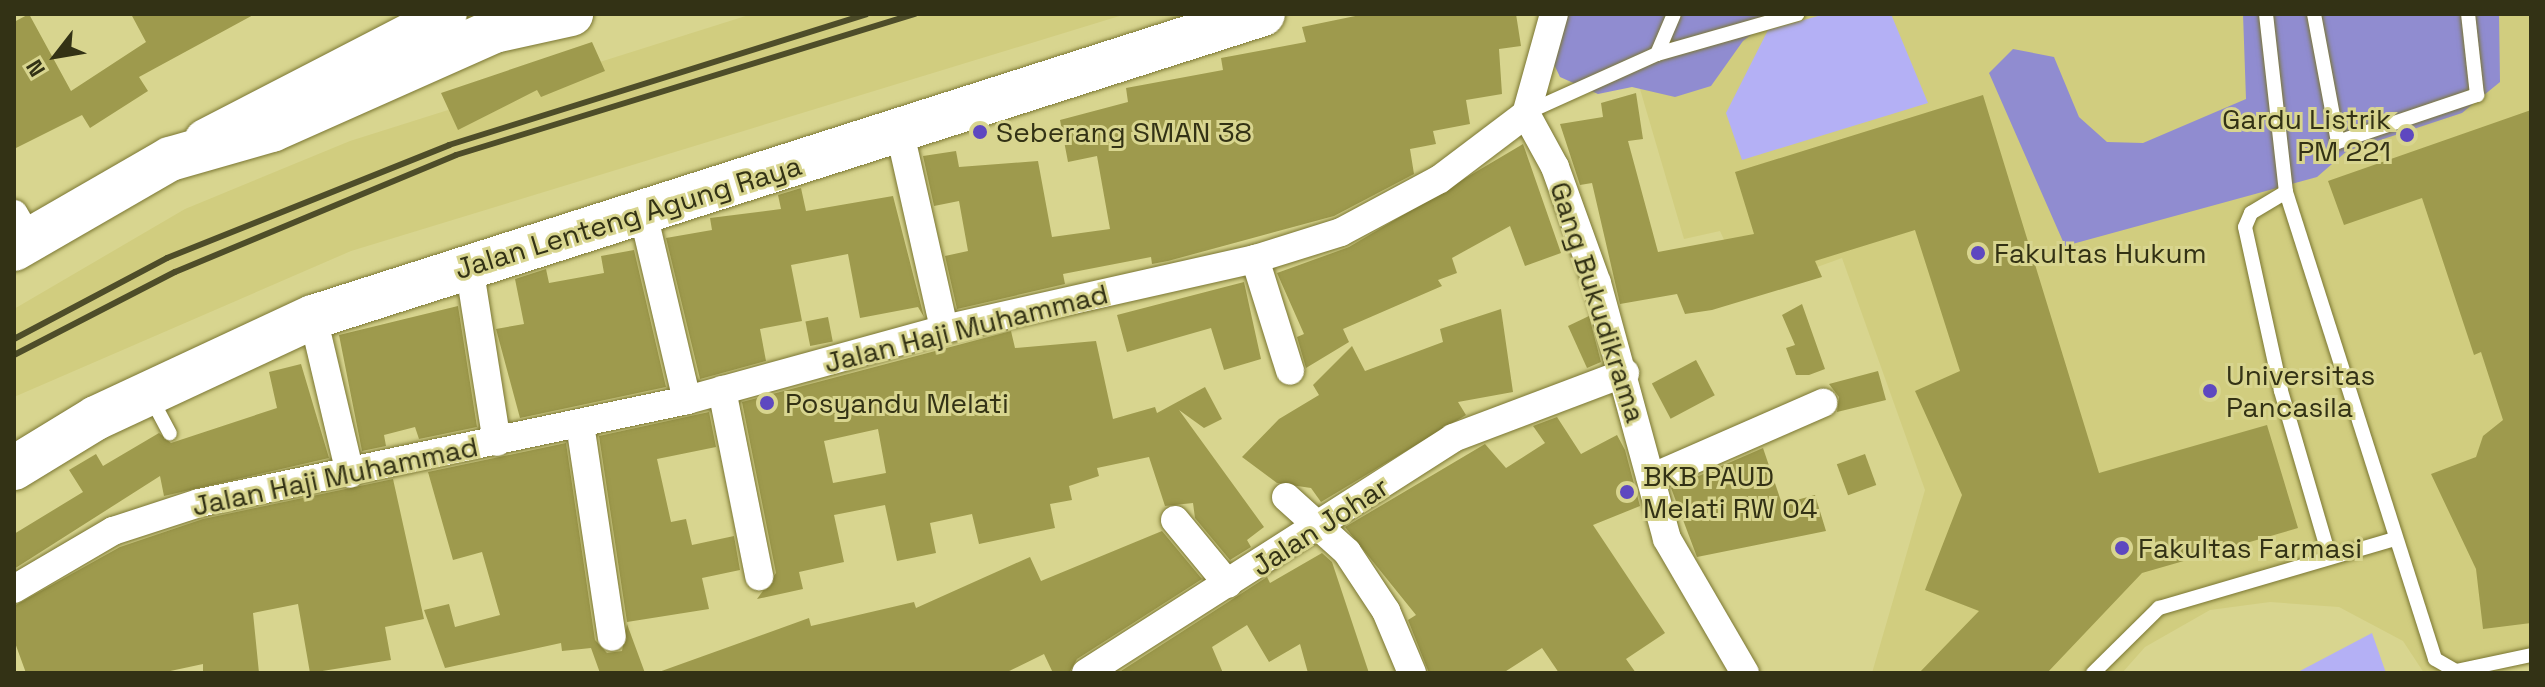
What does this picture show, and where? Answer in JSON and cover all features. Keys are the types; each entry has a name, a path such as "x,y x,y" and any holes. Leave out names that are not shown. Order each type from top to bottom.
{"main road":[{"path":"19,235 447,14"},
{"path":"170,159 272,130 494,31 571,14"},
{"name":"Jalan Lenteng Agung Raya","path":"14,468 149,394 313,317 900,133 1263,14"}],"street":[{"path":"1526,114 1554,14"},
{"name":"Jalan Haji Muhammad","path":"14,589 151,517 687,400 944,329 1255,259 1341,232 1426,187 1526,114"},
{"name":"Gang Bukudikrama","path":"1526,114 1555,167 1625,373 1667,539 1745,673"},
{"path":"900,133 944,329"},
{"path":"643,213 687,400"},
{"path":"1255,259 1290,371"},
{"path":"469,266 497,442"},
{"path":"313,317 350,474"},
{"name":"Jalan Johar","path":"1096,671 1228,584 1320,530 1453,438 1625,373"},
{"path":"722,390 759,576"},
{"path":"1651,478 1823,403"},
{"path":"580,424 612,637"},
{"path":"1286,497 1347,552 1386,611 1412,673"},
{"path":"1175,520 1228,584"}],"lane":[{"path":"1657,54 1674,14"},
{"path":"1526,114 1657,54 1797,14"},
{"path":"2266,14 2286,192 2392,540 2435,659 2456,671 2531,655"},
{"path":"2314,14 2338,142 2477,95 2468,14"},
{"path":"2286,192 2251,213 2245,227 2281,391 2329,555"},
{"path":"149,394 170,433"},
{"path":"2093,673 2159,608 2329,555 2392,540"}],"shaded area":[{"path":"752,14 1126,14 351,251 14,397 14,309 185,209 350,141"},
{"path":"1555,14 1779,14 1743,41 1711,86 1675,97 1632,87 1598,94 1560,77 1549,54"},
{"name":"Universitas Pancasila","path":"1618,14 2531,14 2531,663 2424,673 2403,641 2339,607 2270,602 2210,610 2145,647 2122,673 1872,673 1925,490 1842,258 1748,292 1720,231 1684,239"},
{"path":"1825,14 1891,14 1928,103 1742,160 1726,113 1768,30"},
{"path":"2243,14 2499,14 2500,82 2462,113 2347,151 2317,177 2065,246 1989,73 2013,49 2054,57 2079,117 2107,142 2143,143 2246,99"},
{"path":"2372,633 2386,673 2296,673"}],"building":[{"path":"29,14 71,91 146,42 131,14 255,14 139,77 148,91 90,128 82,115 14,149 14,22"},
{"path":"1365,14 1516,14 1521,46 1499,49 1502,94 1466,100 1470,124 1433,131 1436,144 1410,149 1414,174 1334,216 1168,261 1152,264 1151,257 1063,274 1065,284 957,309 945,256 968,251 959,201 934,206 923,156 956,151 959,167 1038,161 1052,237 1110,229 1097,156 1068,162 1060,120 1128,102 1126,88 1223,70 1221,58 1306,42 1302,27"},
{"path":"592,42 605,71 541,97 537,90 458,130 441,93"},
{"path":"1636,93 1643,139 1628,141 1658,252 1754,234 1735,172 1983,95 2099,473 2267,425 2298,528 2142,573 2047,673 1919,673 1979,611 1925,590 1962,495 1915,391 1960,371 1915,230 1815,261 1822,277 1712,310 1685,314 1677,294 1620,304 1592,183 1580,185 1560,124 1603,117 1601,103"},
{"path":"2531,110 2531,623 2483,629 2476,569 2431,474 2476,457 2483,436 2503,420 2481,352 2474,355 2422,198 2344,225 2328,181"},
{"path":"1523,144 1561,253 1525,266 1510,226 1452,258 1457,273 1438,280 1442,286 1343,329 1349,342 1306,368 1297,337 1304,334 1277,273 1349,247"},
{"path":"801,188 806,211 893,196 924,317 918,307 860,318 848,254 791,265 802,321 760,329 766,361 700,379 666,238 712,230 710,218 781,209 778,195"},
{"path":"634,250 666,387 520,418 496,329 524,324 515,279 546,269 549,283 604,273 601,256"},
{"path":"1244,282 1261,359 1224,370 1211,328 1127,352 1117,315"},
{"path":"1802,304 1825,369 1809,375 1796,375 1786,348 1795,345 1782,315"},
{"path":"458,306 477,427 419,439 415,427 384,435 386,446 362,451 339,335"},
{"path":"1501,309 1513,392 1458,402 1466,415 1321,502 1311,488 1277,483 1242,457 1279,419 1319,395 1313,385 1352,346 1365,371 1443,342 1440,329"},
{"path":"1589,316 1601,362 1587,368 1568,326"},
{"path":"828,317 833,342 810,346 805,321"},
{"path":"1011,331 1015,348 1096,341 1113,419 1155,407 1157,413 1205,387 1222,419 1204,428 1179,410 1264,527 1247,540 1251,547 1230,560 1195,518 1193,503 1165,506 1149,457 1097,468 1099,476 1069,486 1072,500 1050,504 1055,528 979,544 972,514 930,523 936,553 897,561 885,505 834,515 844,562 799,572 803,589 757,599 776,573 742,402","holes":["878,429 886,473 833,483 824,441"]},
{"path":"1696,360 1715,395 1671,419 1652,383"},
{"path":"301,364 329,458 164,496 160,476 14,569 14,534 83,492 69,470 96,454 103,466 159,433 171,443 277,408 269,372"},
{"path":"1878,371 1886,400 1837,412 1839,397 1829,384"},
{"path":"709,412 716,447 657,459 671,522 686,519 692,545 734,536 740,570 702,578 709,609 627,622 599,436"},
{"path":"1557,417 1581,454 1617,435 1625,450 1640,506 1593,525 1665,633 1626,659 1636,673 1559,673 1542,648 1503,673 1429,673 1408,620 1416,615 1345,527 1485,444 1506,468 1545,443 1533,426"},
{"path":"566,443 595,640 607,653 622,651 627,624 645,673 600,673 591,648 562,651 561,643 445,668 424,610 449,604 455,627 500,615 482,552 453,560 428,472"},
{"path":"1763,448 1782,504 1815,495 1826,531 1697,557 1671,488"},
{"path":"1865,454 1876,485 1848,495 1837,464"},
{"path":"393,479 424,619 385,627 391,660 310,673 298,604 253,613 259,673 203,673 203,664 161,673 26,673 14,640 14,606 120,547 203,519"},
{"path":"1162,531 1202,579 1077,659 1069,673 1053,673 1044,654 1005,673 656,673 809,618 811,626 914,602 916,608 1030,557 1041,581"},
{"path":"1322,553 1332,562 1369,673 1308,673 1300,644 1269,662 1247,625 1212,647 1223,673 1121,671 1267,577 1270,583"}],"railway":[{"path":"14,339 167,258 449,145 866,14"},
{"path":"14,355 175,272 456,155 915,14"}],"place":[{"name":"Seberang SMAN 38","path":"980,132"},
{"name":"Gardu Listrik PM 221","path":"2407,135"},
{"name":"Fakultas Hukum","path":"1978,253"},
{"name":"Universitas Pancasila","path":"2210,391"},
{"name":"Posyandu Melati","path":"767,403"},
{"name":"BKB PAUD Melati RW 04","path":"1627,492"},
{"name":"Fakultas Farmasi","path":"2122,548"}]}
